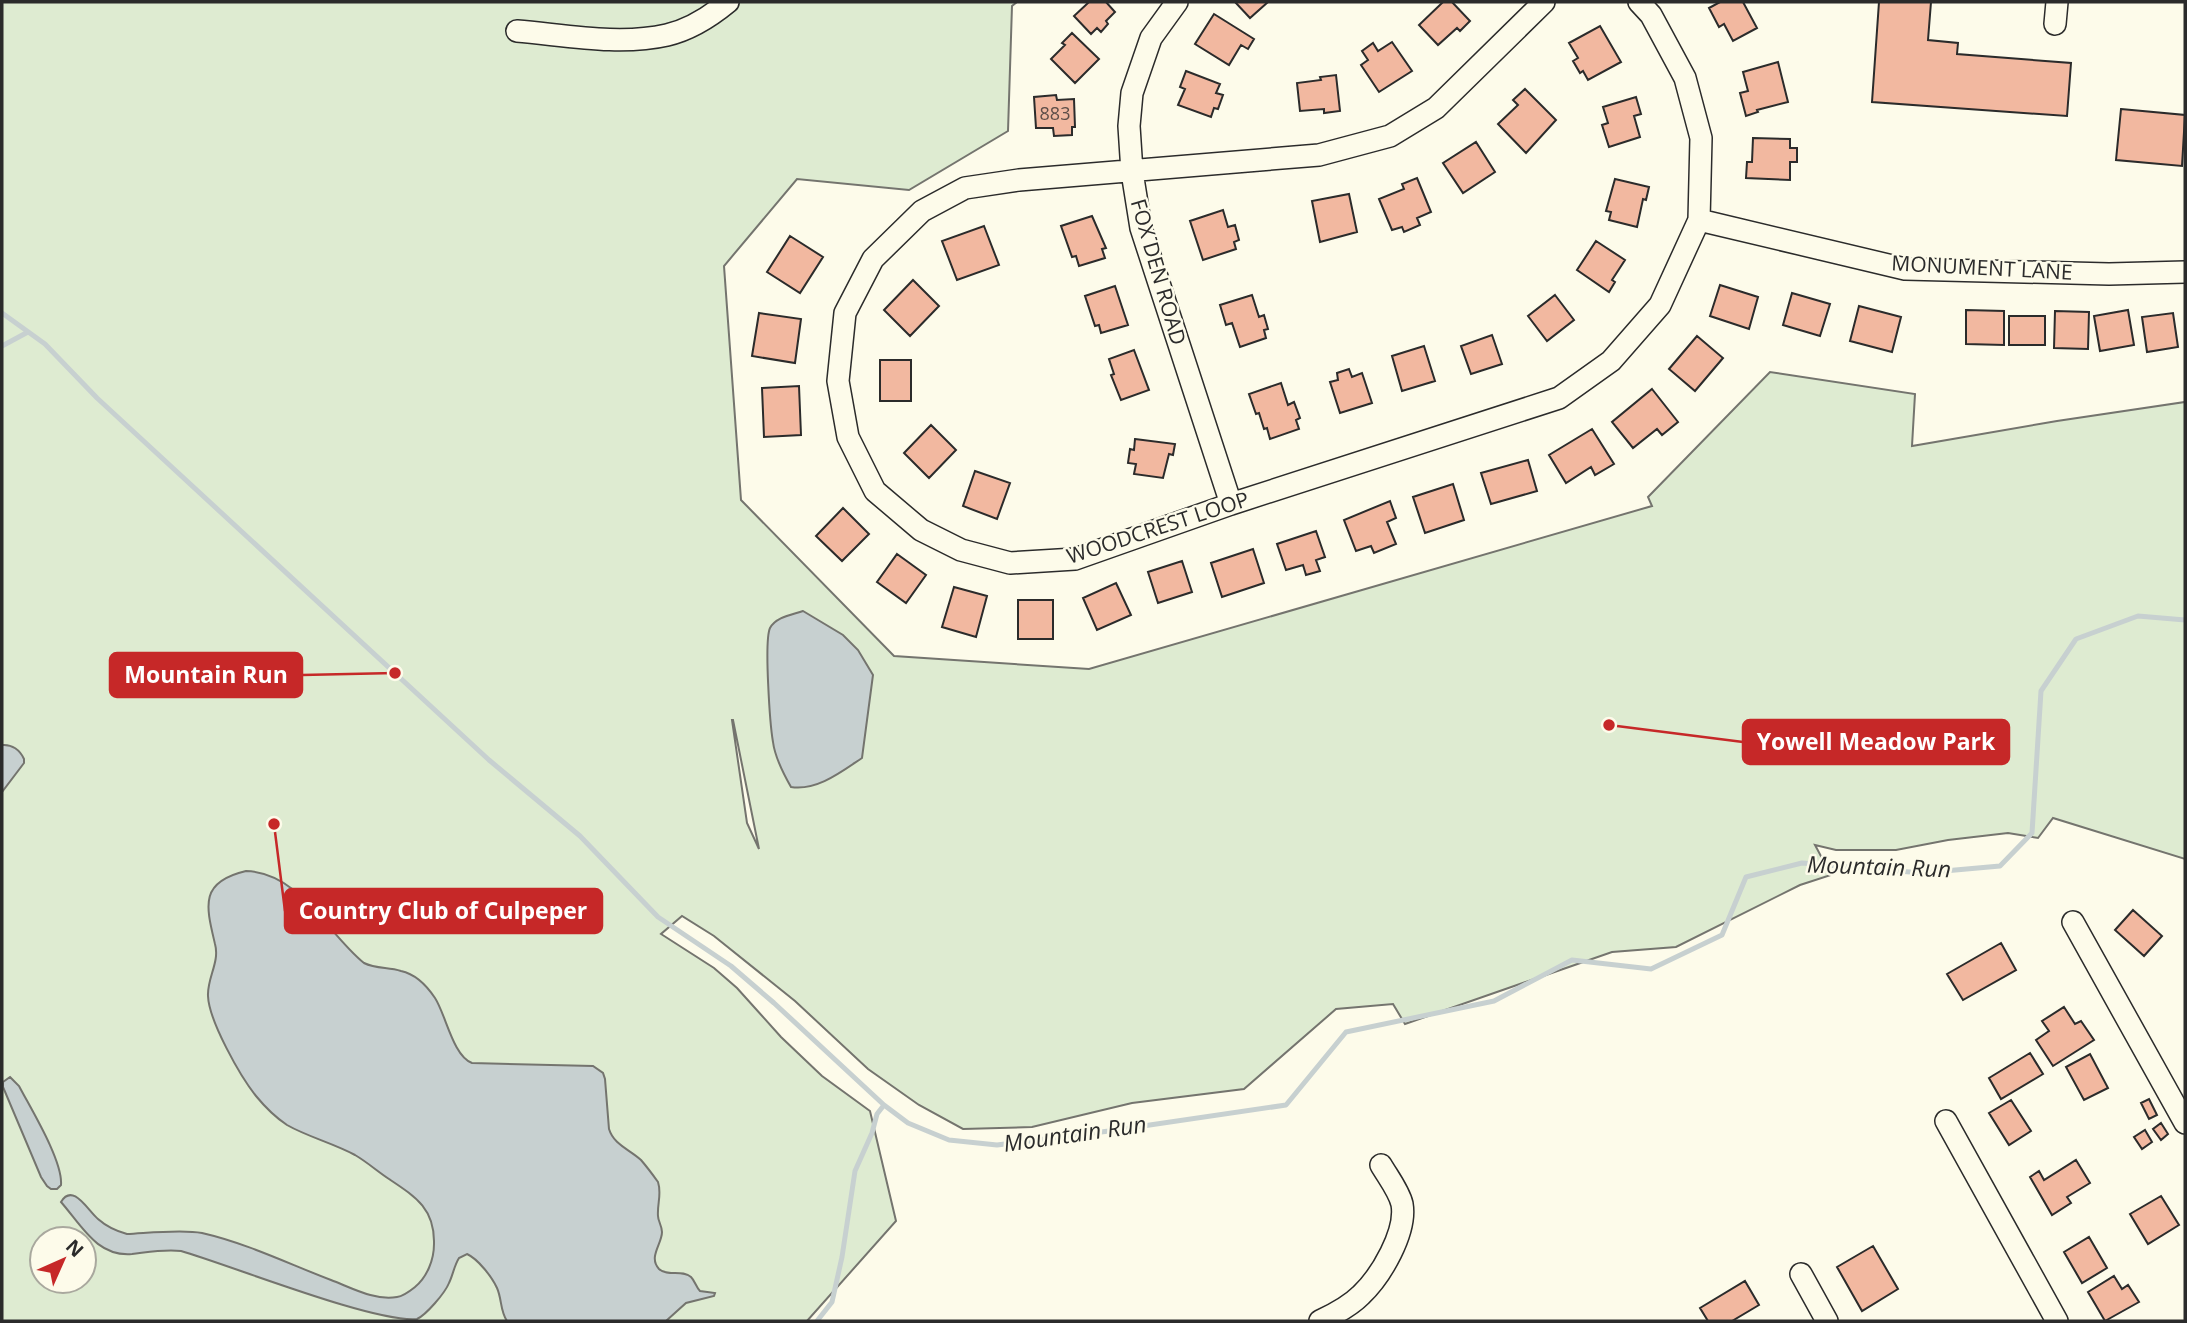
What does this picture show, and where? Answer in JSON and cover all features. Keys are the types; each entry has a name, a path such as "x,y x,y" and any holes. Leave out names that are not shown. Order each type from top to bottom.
{"street":[{"path":"517,31 632,39 667,35 705,18 728,2"},
{"name":"FOX DEN ROAD","path":"1177,2 1151,38 1132,93 1129,126 1132,172 1141,228 1231,504"},
{"name":"WOODCREST LOOP","path":"1544,2 1436,108 1390,136 1319,155 1019,180 965,188 922,211 873,259 845,313 838,381 848,437 875,491 921,530 961,550 1010,563 1075,559 1231,504 1559,398 1611,361 1660,305 1699,220 1701,138 1685,78 1651,15 1639,2"},
{"path":"2055,24 2057,2"},
{"name":"MONUMENT LANE","path":"1699,220 1905,269 2109,274 2185,272"},
{"path":"2073,922 2185,1124"},
{"path":"1946,1121 2057,1321"},
{"path":"1320,1321 1360,1297 1380,1273 1392,1250 1402,1222 1402,1203 1381,1165"},
{"path":"1801,1274 1827,1321"}],"green space":[{"path":"2,2 1017,2 1012,6 1008,131 909,190 797,179 724,266 741,500 894,656 1089,669 1652,506 1648,497 1770,372 1915,394 1912,446 2185,402 2185,859 2053,818 2038,838 2008,833 1896,850 1836,850 1815,845 1831,875 1800,885 1676,947 1612,952 1405,1024 1393,1004 1336,1009 1244,1089 1132,1103 1032,1127 963,1129 919,1105 868,1069 795,1001 714,936 682,916 661,934 714,968 737,988 781,1037 822,1076 870,1111 896,1221 807,1321 2,1321","holes":["733,720 759,849 747,823"]}],"shaded area":[{"path":"803,611 843,635 858,650 873,675 862,758 819,783 791,787 774,748 769,702 768,636 776,621"},
{"path":"2,745 18,750 24,763 2,792"},
{"path":"246,871 265,874 282,882 311,906 364,963 406,973 420,981 439,1005 460,1052 472,1063 593,1066 603,1073 611,1134 618,1143 641,1160 658,1182 658,1216 662,1232 655,1255 656,1264 663,1271 687,1275 700,1291 715,1293 714,1296 686,1303 666,1321 507,1321 495,1284 480,1264 467,1254 459,1258 447,1287 425,1313 417,1319 397,1318 336,1303 181,1251 120,1254 98,1243 98,1225 79,1225 61,1202 66,1197 75,1196 101,1222 123,1233 202,1233 251,1248 355,1290 380,1297 402,1296 419,1283 429,1268 434,1250 433,1232 422,1205 355,1155 295,1129 274,1115 249,1087 219,1033 208,996 216,951 208,907 213,889 231,876"},
{"path":"10,1077 19,1086 52,1149 60,1175 61,1185 57,1189 47,1186 41,1177 3,1087 3,1082"}],"building":[{"path":"1089,2 1106,2 1115,12 1106,21 1108,24 1101,32 1097,28 1091,34 1074,16"},
{"path":"1235,2 1268,2 1250,18"},
{"path":"1443,2 1452,2 1470,21 1460,31 1457,28 1438,45 1419,25"},
{"path":"1720,2 1743,2 1757,28 1733,41 1724,24 1719,27 1709,8"},
{"path":"1879,2 1931,2 1928,40 1958,43 1957,54 2071,63 2067,116 1872,102"},
{"path":"1214,14 1254,39 1248,49 1241,45 1229,65 1195,44"},
{"path":"1600,26 1621,62 1588,80 1573,61 1578,58 1569,43"},
{"path":"1072,33 1099,59 1075,83 1051,59"},
{"path":"1392,42 1412,71 1379,92 1361,65 1368,60 1362,51 1373,43 1378,51"},
{"path":"1778,62 1788,102 1757,110 1758,112 1746,116 1740,93 1748,91 1743,72"},
{"path":"1186,71 1220,84 1216,93 1223,95 1218,109 1214,108 1211,117 1178,105 1185,89 1180,87"},
{"path":"1336,75 1340,111 1300,111 1297,83"},
{"path":"1525,89 1556,120 1526,153 1498,124 1518,105 1513,100"},
{"path":"1056,95 1057,100 1074,99 1075,127 1072,127 1072,135 1054,136 1053,128 1036,128 1034,97"},
{"path":"1636,97 1641,114 1634,116 1640,137 1609,147 1602,125 1608,123 1603,107"},
{"path":"2121,109 2185,115 2182,166 2116,160"},
{"path":"1753,138 1790,139 1790,148 1797,148 1797,162 1790,162 1790,180 1746,178 1747,162 1752,162"},
{"path":"1476,142 1495,172 1463,193 1443,163"},
{"path":"1417,178 1431,212 1417,218 1420,225 1404,232 1402,227 1392,230 1379,199 1404,189 1402,184"},
{"path":"1615,179 1649,187 1646,200 1643,199 1637,227 1609,220 1611,212 1606,211"},
{"path":"1349,194 1357,232 1320,242 1312,201"},
{"path":"1223,210 1228,227 1235,225 1239,240 1234,242 1236,249 1203,260 1190,221"},
{"path":"1092,216 1106,248 1102,249 1105,258 1079,266 1076,256 1072,257 1061,226"},
{"path":"984,226 999,265 957,280 942,241"},
{"path":"790,236 823,257 800,293 767,272"},
{"path":"1596,241 1625,260 1612,280 1615,282 1609,292 1577,270"},
{"path":"913,280 939,306 910,336 884,310"},
{"path":"1720,285 1758,297 1749,329 1710,316"},
{"path":"1115,286 1128,325 1101,333 1099,325 1095,326 1085,296"},
{"path":"1792,293 1830,304 1820,336 1783,325"},
{"path":"1252,295 1259,317 1264,315 1268,329 1264,330 1266,338 1240,347 1232,323 1226,325 1220,305"},
{"path":"1555,295 1574,320 1547,341 1528,316"},
{"path":"1859,306 1901,317 1892,352 1850,341"},
{"path":"1966,310 2004,311 2004,345 1966,344"},
{"path":"2128,310 2134,345 2100,351 2094,316"},
{"path":"2055,311 2089,312 2088,349 2054,348"},
{"path":"759,313 801,319 795,363 752,356"},
{"path":"2173,313 2178,347 2147,352 2142,317"},
{"path":"2009,316 2045,316 2045,345 2009,345"},
{"path":"1492,335 1502,364 1471,374 1461,346"},
{"path":"1697,336 1723,358 1695,391 1669,369"},
{"path":"1424,346 1435,381 1402,391 1392,356"},
{"path":"1134,350 1149,390 1121,400 1111,375 1114,374 1109,359"},
{"path":"880,360 911,360 911,401 880,401"},
{"path":"1349,369 1352,377 1362,373 1372,403 1340,413 1330,382 1338,380 1337,373"},
{"path":"1281,383 1288,405 1294,402 1300,418 1296,420 1299,429 1270,439 1259,413 1256,414 1249,394"},
{"path":"799,386 801,435 764,437 762,388"},
{"path":"1652,389 1678,422 1662,435 1657,429 1633,448 1612,422"},
{"path":"931,425 956,450 929,478 904,453"},
{"path":"1592,429 1614,464 1595,475 1591,467 1566,483 1549,455"},
{"path":"1135,439 1175,444 1173,455 1169,454 1163,478 1134,474 1136,464 1128,463 1130,449 1134,450"},
{"path":"1528,460 1537,491 1491,504 1481,473"},
{"path":"975,471 1010,483 997,519 963,506"},
{"path":"1453,484 1464,520 1425,533 1413,497"},
{"path":"1390,501 1396,518 1387,522 1396,544 1374,553 1371,546 1356,551 1344,520"},
{"path":"843,508 869,534 842,561 816,536"},
{"path":"1316,531 1325,557 1316,560 1320,571 1306,575 1303,565 1286,570 1277,544"},
{"path":"1253,549 1264,583 1222,597 1211,563"},
{"path":"897,554 926,575 906,603 877,582"},
{"path":"1182,561 1192,592 1158,603 1148,572"},
{"path":"1116,583 1131,615 1097,630 1083,598"},
{"path":"954,587 987,596 976,637 942,627"},
{"path":"1018,600 1053,600 1053,639 1018,639"},
{"path":"2133,910 2162,936 2144,956 2115,930"},
{"path":"2001,943 2016,970 1963,1000 1947,974"},
{"path":"2064,1007 2075,1024 2081,1021 2094,1040 2053,1066 2036,1040 2049,1031 2042,1021"},
{"path":"2030,1053 2043,1074 2001,1099 1989,1078"},
{"path":"2090,1054 2108,1088 2084,1100 2066,1067"},
{"path":"2149,1099 2157,1115 2149,1119 2141,1103"},
{"path":"2011,1100 2031,1131 2009,1145 1989,1113"},
{"path":"2161,1123 2168,1134 2161,1140 2153,1129"},
{"path":"2145,1130 2152,1142 2142,1149 2134,1137"},
{"path":"2076,1160 2090,1183 2067,1197 2071,1203 2052,1215 2030,1177 2039,1171 2044,1180"},
{"path":"2161,1196 2179,1225 2148,1244 2130,1214"},
{"path":"2089,1237 2107,1268 2082,1283 2064,1252"},
{"path":"1873,1246 1898,1289 1862,1311 1837,1267"},
{"path":"2114,1276 2122,1289 2128,1285 2139,1302 2105,1321 2088,1292"},
{"path":"1745,1281 1759,1305 1732,1321 1708,1321 1700,1308"}],"waterway":[{"name":"Mountain Run","path":"2,313 45,344 97,398 489,760 580,836 658,917 731,966 884,1105 908,1123 949,1140 997,1145 1286,1105 1346,1032 1494,1001 1572,960 1651,969 1722,935 1746,877 1802,863 1922,873 2000,866 2032,833 2041,691 2076,639 2138,616 2185,620"},
{"path":"2,346 28,332"},
{"path":"817,1321 832,1302 855,1171 872,1133 877,1114 884,1105"}],"place":[{"name":"Mountain Run","path":"395,673"},
{"name":"Yowell Meadow Park","path":"1609,725"},
{"name":"Country Club of Culpeper","path":"274,824"}]}
